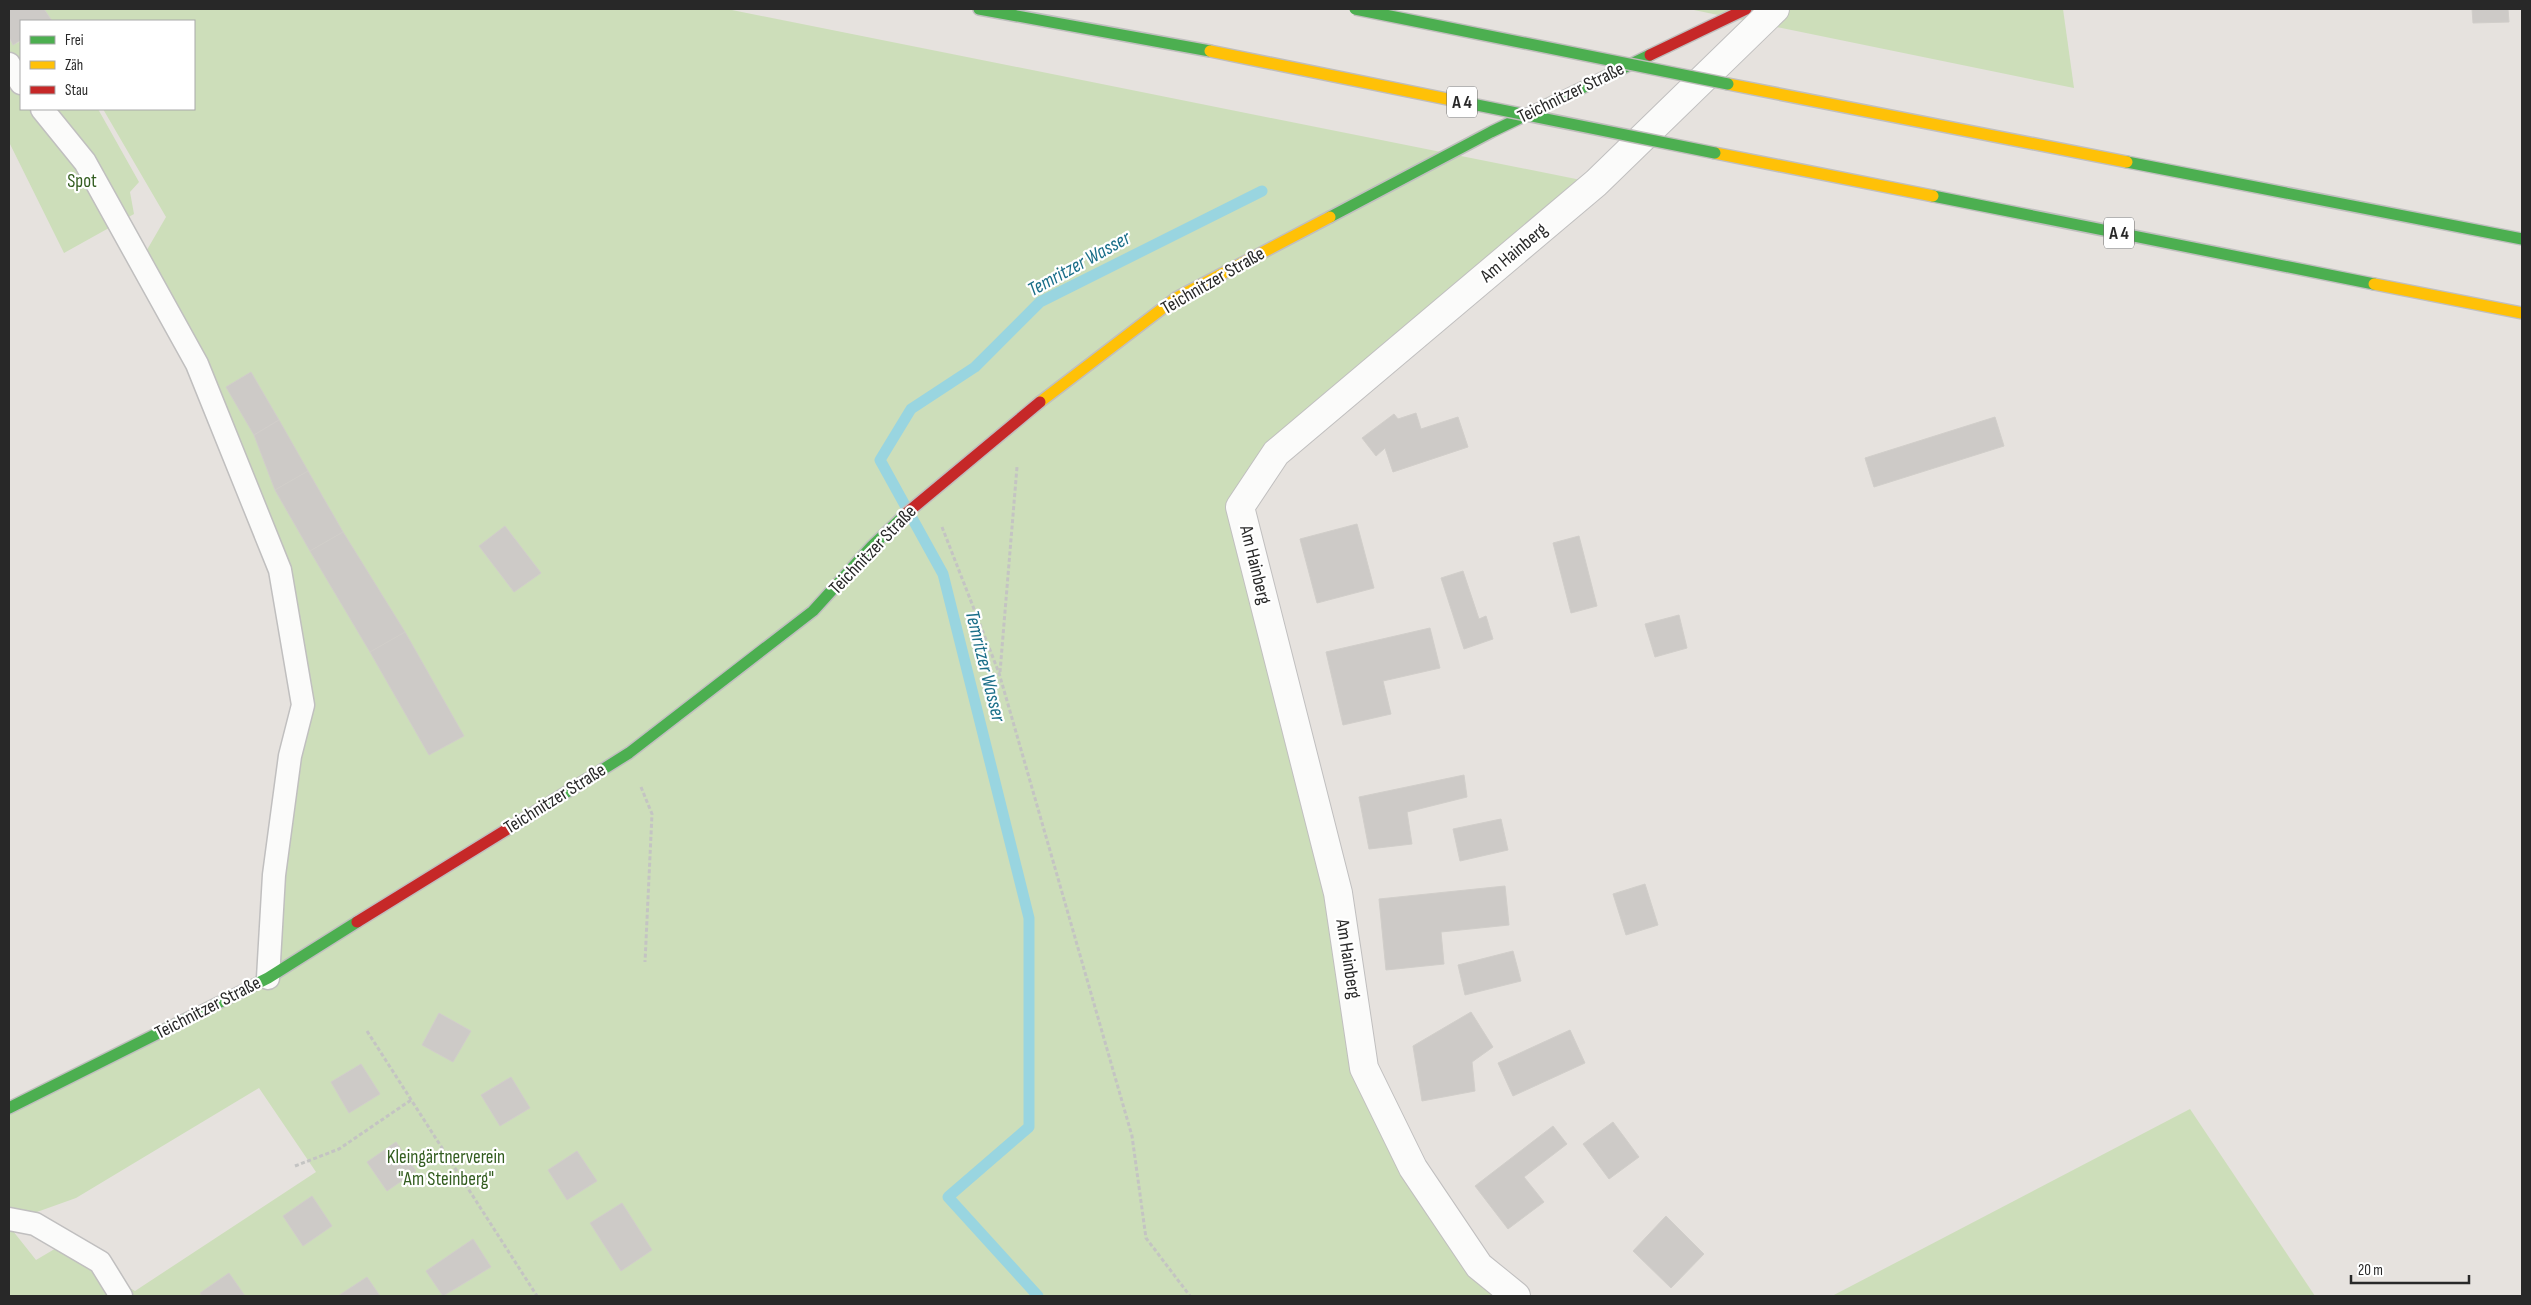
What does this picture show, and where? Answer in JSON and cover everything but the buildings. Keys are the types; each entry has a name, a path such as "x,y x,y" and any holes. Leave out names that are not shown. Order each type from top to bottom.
{"main road":[{"name":"A 4","path":"979,9 1210,51 2522,313"},
{"path":"1354,9 2522,239"},
{"name":"Teichnitzer Straße","path":"9,1108 268,978 629,753 814,612 872,546 928,494 1021,416 1176,298 1491,132 1746,9"}],"street":[{"name":"Am Hainberg","path":"1516,1296 1479,1266 1412,1168 1364,1068 1338,893 1240,507 1276,453 1596,183 1775,9"}],"lane":[{"path":"9,64 20,81"},
{"path":"43,110 85,162 197,364 280,570 303,705 290,756 274,875 268,978"},
{"path":"9,1219 35,1224 100,1262 121,1296"}],"path":[{"path":"1000,673 1021,416"},
{"path":"928,494 1000,673 1132,1136 1146,1238 1190,1296"},
{"path":"629,753 652,814 645,962"},
{"path":"368,1031 537,1296"},
{"path":"295,1166 339,1148 411,1099"}],"green space":[{"name":"Kleingärtnerverein \"Am Steinberg\"","path":"44,9 727,9 1596,183 1276,453 1241,507 1364,1068 1413,1168 1516,1296 9,1296 9,1226 36,1260 58,1247 135,1291 316,1172 259,1088 76,1198 9,1222 9,1108 268,977 303,705 280,569 140,262 166,217 104,110 195,110 195,20 51,20"},
{"path":"1689,9 2063,9 2074,88"},
{"name":"Spot","path":"9,38 13,45 20,42 20,110 99,110 139,182 130,192 134,214 64,253 9,142"},
{"path":"2190,1109 2315,1296 1832,1296"}],"waterway":[{"name":"Temritzer Wasser","path":"1038,1296 948,1197 1029,1127 1029,918 943,574 880,460 911,409 975,367 1040,302 1262,191"}],"traffic: fast":[{"path":"979,9 1210,51"},
{"path":"1355,9 1728,84"},
{"path":"1330,217 1491,132 1650,55"},
{"path":"1452,100 1715,153"},
{"path":"2127,162 2522,239"},
{"path":"1933,196 2374,284"},
{"path":"519,822 629,753 813,611 872,546 908,512"},
{"path":"9,1108 268,978 357,922"}],"traffic: slow":[{"path":"1210,51 1452,100"},
{"path":"1728,84 2127,162"},
{"path":"1715,153 1933,196"},
{"path":"1040,402 1176,298 1330,217"},
{"path":"2374,284 2522,313"}],"traffic: jam":[{"path":"1650,55 1746,9"},
{"path":"908,512 1040,402"},
{"path":"357,922 519,822"}]}
